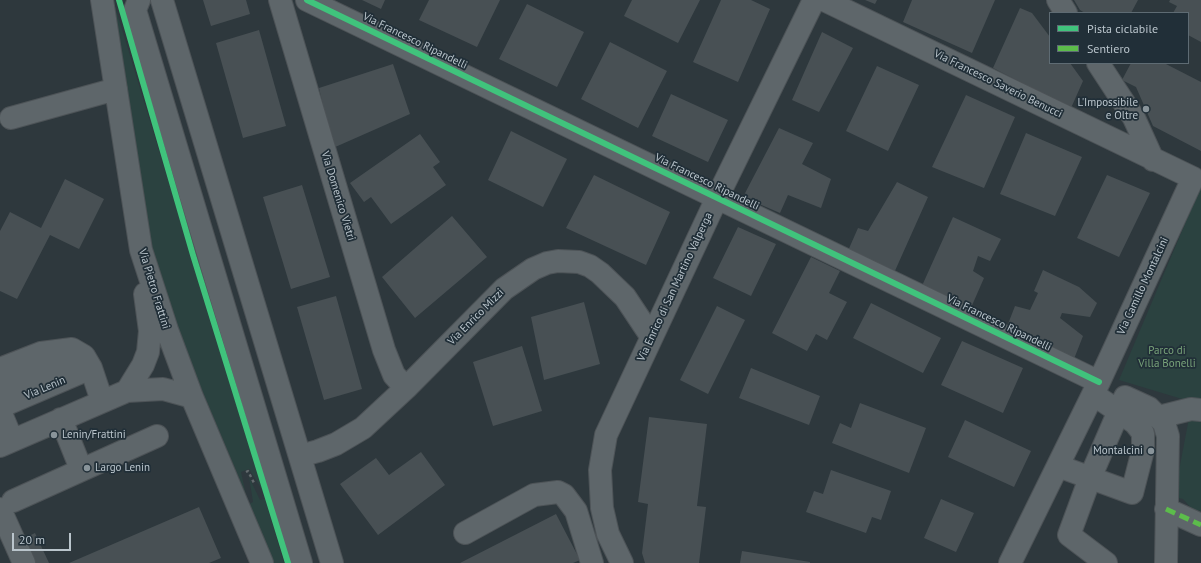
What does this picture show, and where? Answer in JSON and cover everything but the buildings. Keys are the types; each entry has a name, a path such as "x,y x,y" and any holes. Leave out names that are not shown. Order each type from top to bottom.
{"street":[{"name":"Via Pietro Frattini","path":"102,0 141,250 167,330 192,397 262,563"},
{"path":"139,0 134,10 302,563"},
{"path":"162,0 256,316 332,563"},
{"name":"Via Domenico Vietri","path":"280,0 384,350 391,369 406,388"},
{"name":"Via Francesco Ripandelli","path":"307,0 717,198 1096,388"},
{"name":"Via Enrico di San Martino Valperga","path":"622,563 608,534 602,508 600,478 601,459 609,427 717,198 814,0"},
{"name":"Via Francesco Saverio Benucci","path":"824,0 1193,178"},
{"path":"1058,0 1065,12"},
{"path":"1099,64 1134,118 1153,160"},
{"path":"12,118 116,89"},
{"name":"Via Camillo Montalcini","path":"1010,563 1096,388 1193,178"},
{"path":"127,391 146,360 149,342 150,331 141,250"},
{"name":"Via Enrico Mizzi","path":"300,456 318,451 352,435 371,421 406,388 504,289 533,268 547,263 558,261 579,262 590,266 600,273 625,297 651,336"},
{"path":"226,313 256,316"},
{"path":"234,342 256,316"},
{"path":"0,368 48,352 72,349 87,362 102,401"},
{"name":"Via Lenin","path":"0,389 87,362"},
{"name":"Via Lenin","path":"0,407 87,362"},
{"path":"1058,466 1132,493 1143,450 1144,437 1141,430 1135,423 1118,413 1096,388"},
{"path":"0,411 6,443 127,391 163,389 192,397"},
{"path":"1106,563 1069,535 1090,478 1125,397 1149,408 1159,417 1164,423 1168,436 1166,563"},
{"path":"1159,417 1191,409 1201,410"},
{"path":"61,419 81,469"},
{"path":"24,563 7,505 81,469 157,436"},
{"path":"465,533 534,495 558,492 564,495 576,511 592,563"},
{"path":"1166,509 1201,526"}],"green space":[{"path":"112,0 263,491 249,469 241,472 246,495 172,319 155,267 142,204"},
{"name":"Parco di Villa Bonelli","path":"1201,186 1201,511 1192,509 1183,499 1174,497 1192,402 1119,380"},
{"path":"249,477 260,500 265,499 284,563 274,563 249,504 253,502"}],"marked path":[{"path":"1166,509 1201,525"}],"cycle path":[{"path":"119,0 193,255 288,563"},
{"path":"307,0 1099,382"}],"place":[{"name":"L'Impossibile e Oltre","path":"1146,109"},
{"name":"Lenin/Frattini","path":"54,435"},
{"name":"Montalcini","path":"1151,451"},
{"name":"Largo Lenin","path":"87,468"}]}
